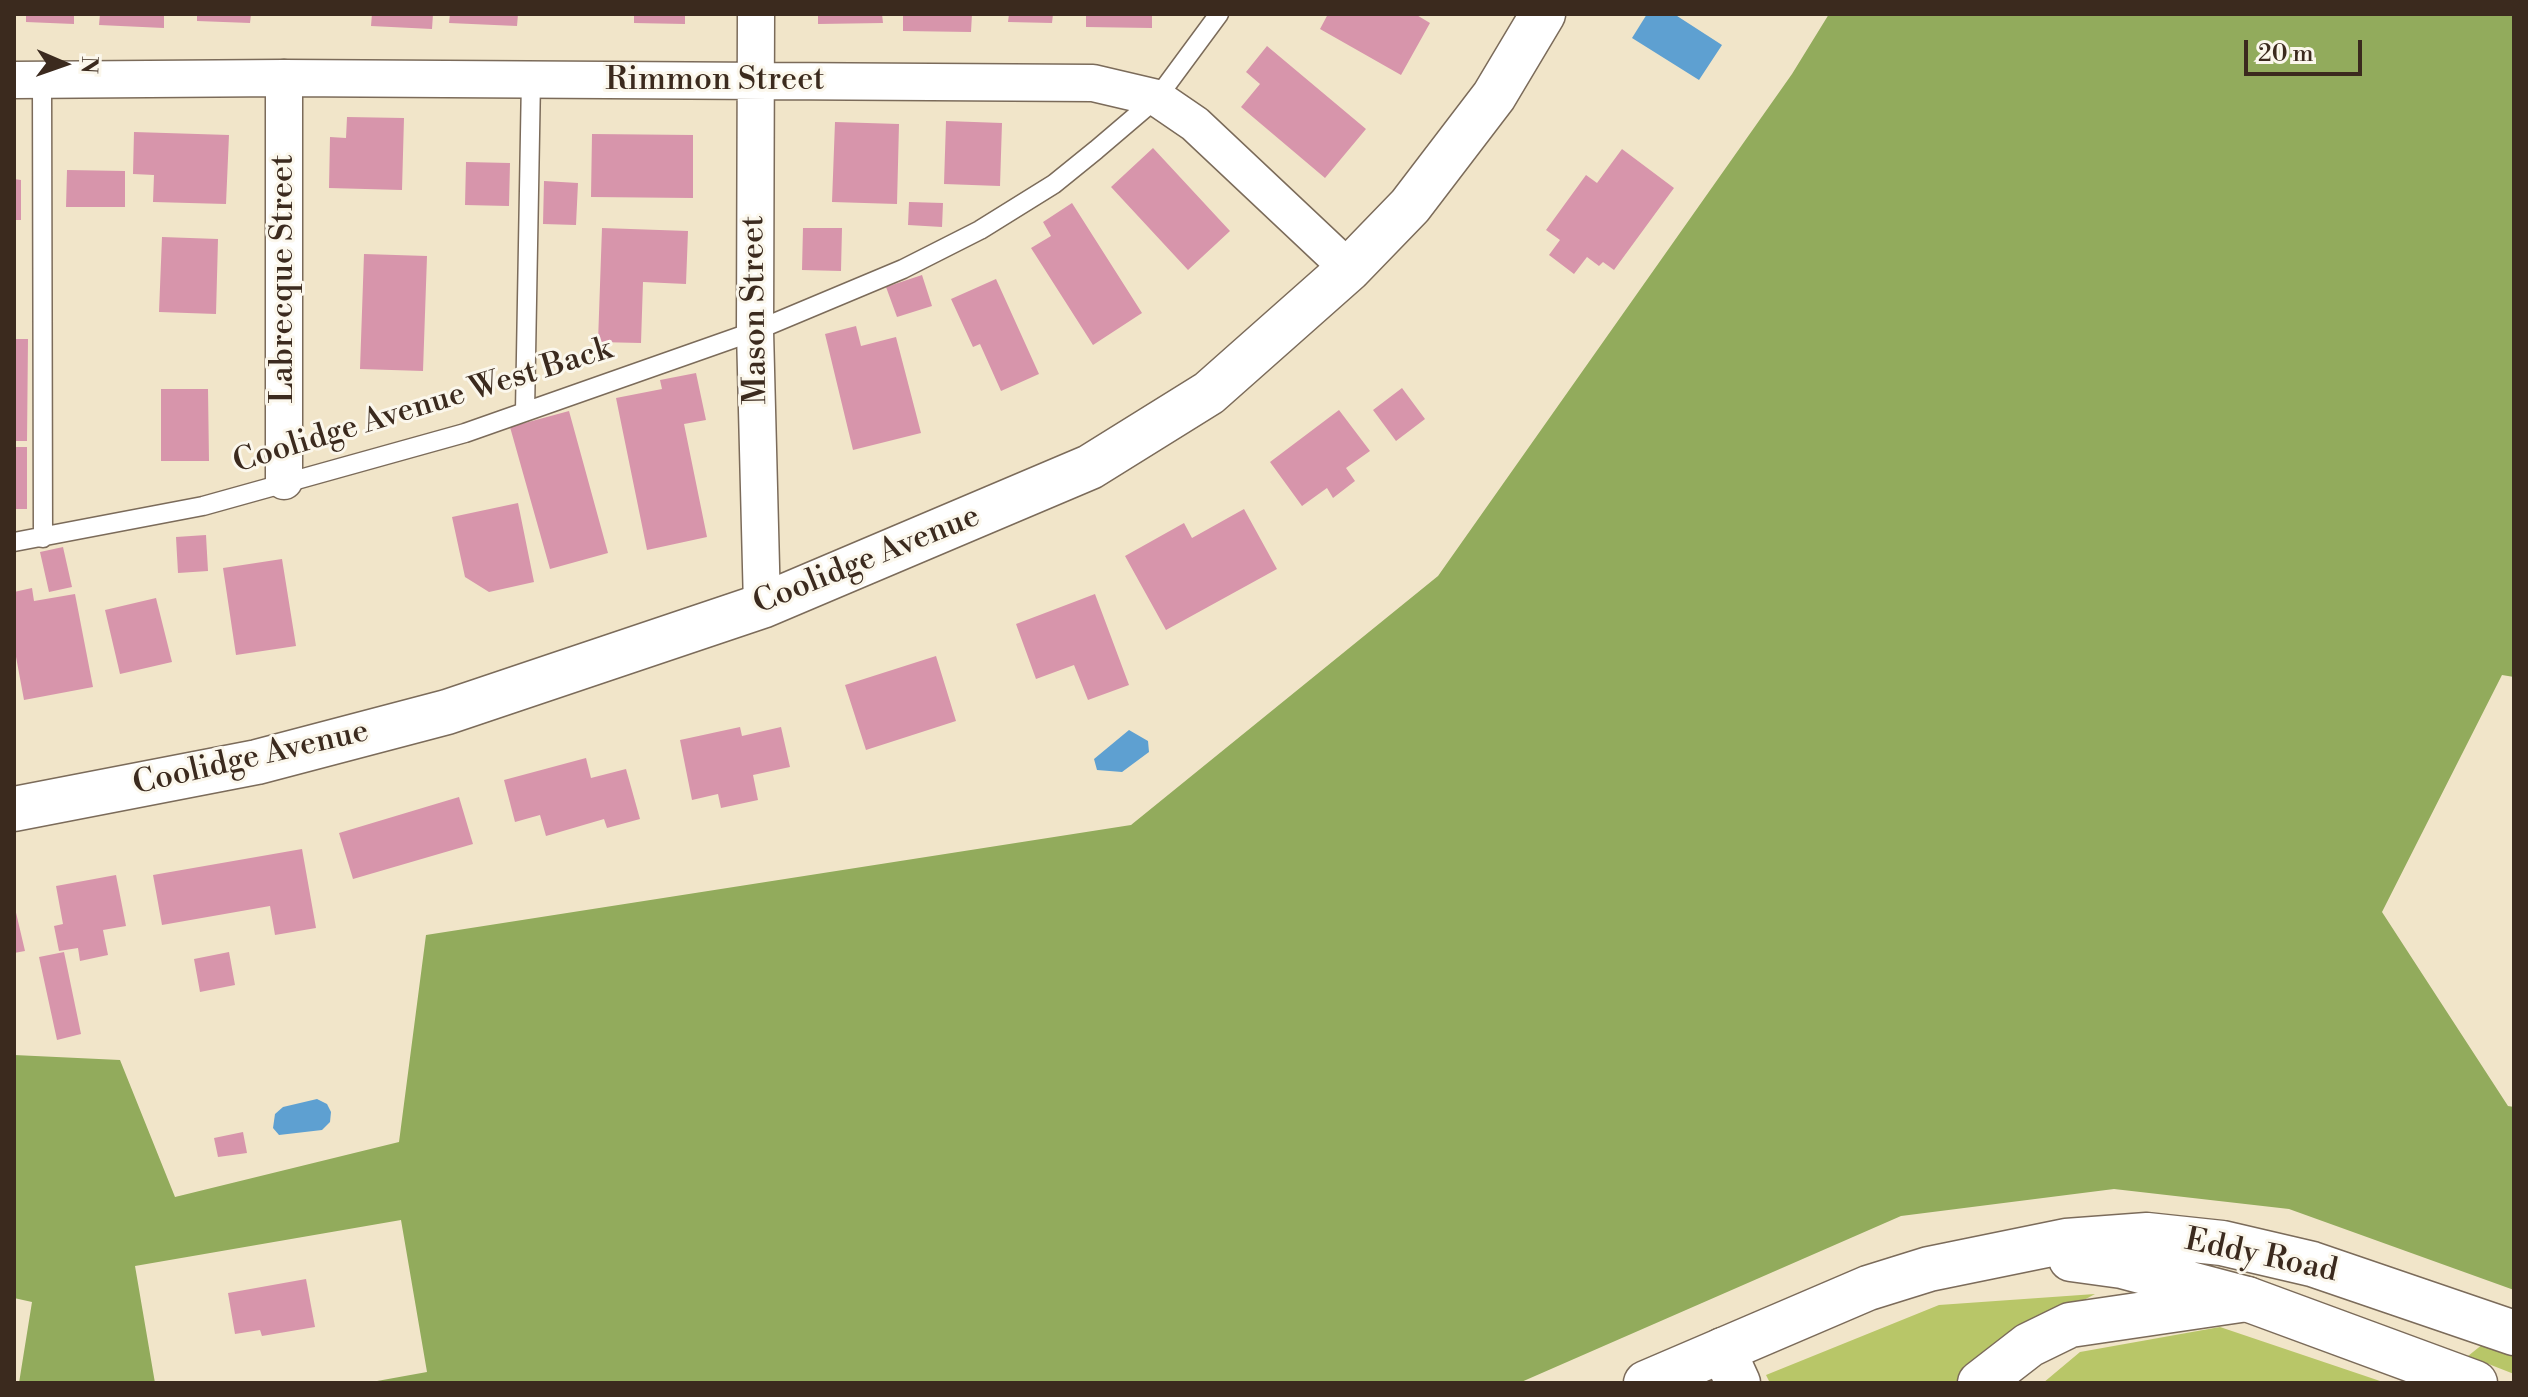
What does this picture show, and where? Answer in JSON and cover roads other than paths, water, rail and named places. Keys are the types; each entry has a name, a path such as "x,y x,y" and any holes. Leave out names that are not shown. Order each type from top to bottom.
{"main road":[{"name":"Coolidge Avenue","path":"14,809 257,762 447,712 762,606 1090,467 1209,393 1349,269 1410,206 1475,121 1530,39 1543,14"},
{"name":"Eddy Road","path":"1646,1383 1731,1367 1868,1288 1929,1269 2066,1241 2147,1235 2222,1243 2312,1264 2514,1333"},
{"name":"Eddy Road","path":"2001,1256 2052,1256 2122,1266 2247,1299 2475,1383"},
{"path":"1980,1383 2029,1345 2070,1325 2247,1299"}],"street":[{"name":"Mason Street","path":"756,14 755,331 762,606"},
{"name":"Rimmon Street","path":"28,80 284,78 1093,83 1157,98 1195,124 1349,269"},
{"name":"Labrecque Street","path":"284,78 284,481"}],"lane":[{"name":"Coolidge Avenue West Back","path":"14,542 203,506 465,433 755,331 903,269 980,230 1054,184 1157,98 1219,14"},
{"path":"525,411 531,79"},
{"path":"28,80 43,538"}],"water":[{"path":"1647,14 1674,14 1722,45 1699,80 1632,38"},
{"path":"1129,730 1148,741 1149,752 1122,772 1097,770 1094,759"},
{"path":"317,1099 327,1104 331,1112 330,1122 322,1130 279,1135 273,1128 275,1114 283,1107"}]}
